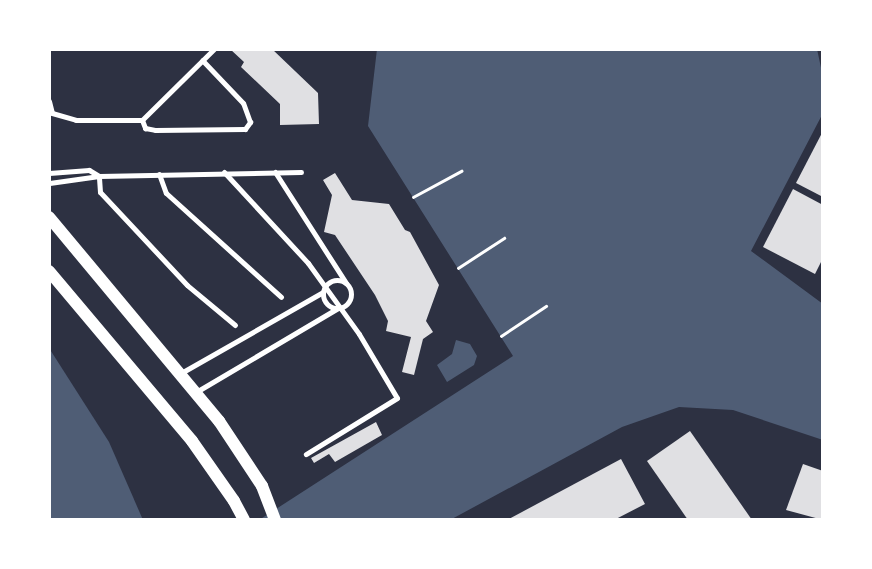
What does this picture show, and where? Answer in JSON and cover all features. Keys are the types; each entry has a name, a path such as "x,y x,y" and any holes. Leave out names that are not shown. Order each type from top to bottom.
{"street":[{"path":"49,217 196,392 262,485 275,520"},
{"path":"49,271 192,441 244,520"}],"lane":[{"path":"49,101 52,113 76,120 142,120 214,49"},
{"path":"142,120 145,128 155,131 244,129 250,122 243,103 202,60"},
{"path":"49,173 89,170 99,176"},
{"path":"224,172 318,276 359,334 397,398 306,454"},
{"path":"196,392 349,301 351,291 275,172"},
{"path":"49,183 99,176 301,172"},
{"path":"159,174 166,193 281,297"},
{"path":"99,176 100,192 187,285 235,325"},
{"path":"181,373 323,292 330,282 346,284"},
{"path":"323,292 326,304 338,308"}],"path":[{"path":"413,197 461,171"},
{"path":"458,268 504,238"},
{"path":"501,336 546,306"}],"water":[{"path":"377,49 817,49 823,77 823,113 751,251 823,304 823,440 733,410 679,407 622,427 450,520 259,520 513,356 368,126"},
{"path":"456,340 470,344 477,356 474,365 447,382 437,365 452,354"},
{"path":"49,348 109,442 143,520 49,520"}],"building":[{"path":"230,49 272,49 318,93 319,124 280,125 280,104 241,67 244,62"},
{"path":"823,131 823,197 796,183"},
{"path":"335,173 352,200 389,204 405,230 410,232 439,285 426,321 433,332 423,339 414,375 402,372 411,337 386,331 388,321 375,295 335,235 324,232 332,195 323,180"},
{"path":"793,189 823,205 823,258 815,274 763,247"},
{"path":"376,422 382,435 335,462 329,454 314,463 311,458"},
{"path":"690,431 752,520 688,520 647,461"},
{"path":"621,459 645,504 614,520 507,520"},
{"path":"803,464 823,471 823,520 786,510"}]}
